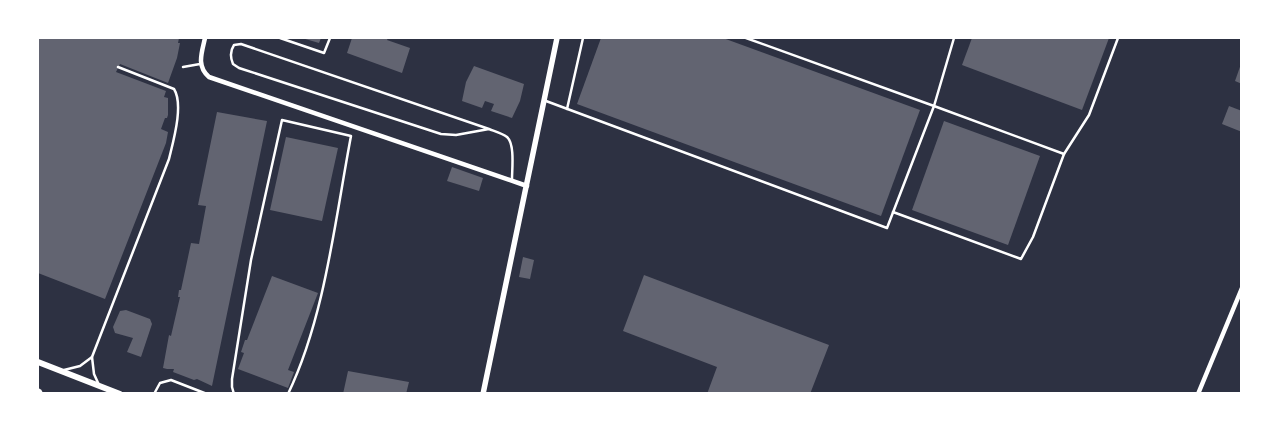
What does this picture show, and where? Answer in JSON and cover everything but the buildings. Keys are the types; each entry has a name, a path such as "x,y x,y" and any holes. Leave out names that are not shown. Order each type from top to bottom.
{"main road":[{"path":"38,362 120,394"}],"street":[{"path":"205,38 200,64 204,73 209,77 527,186"},
{"path":"483,394 557,38"},
{"path":"1198,394 1242,288"}],"lane":[{"path":"280,38 324,53 330,38"},
{"path":"568,109 583,38"},
{"path":"746,38 1064,154"},
{"path":"544,100 887,228 934,106 954,38"},
{"path":"893,212 1021,259 1033,237 1064,154 1089,115 1118,38"},
{"path":"489,129 456,135 441,134 239,68 230,59 231,49 234,45 241,44 489,129 508,138 512,144 512,181"},
{"path":"183,67 200,64"},
{"path":"100,386 94,374 92,357 169,159 176,130 178,102 174,89 118,67"},
{"path":"234,394 232,379 251,260 282,120 351,136 323,287 300,367 288,394"},
{"path":"60,371 80,366 92,357"},
{"path":"154,394 160,383 171,380 207,394"}]}
